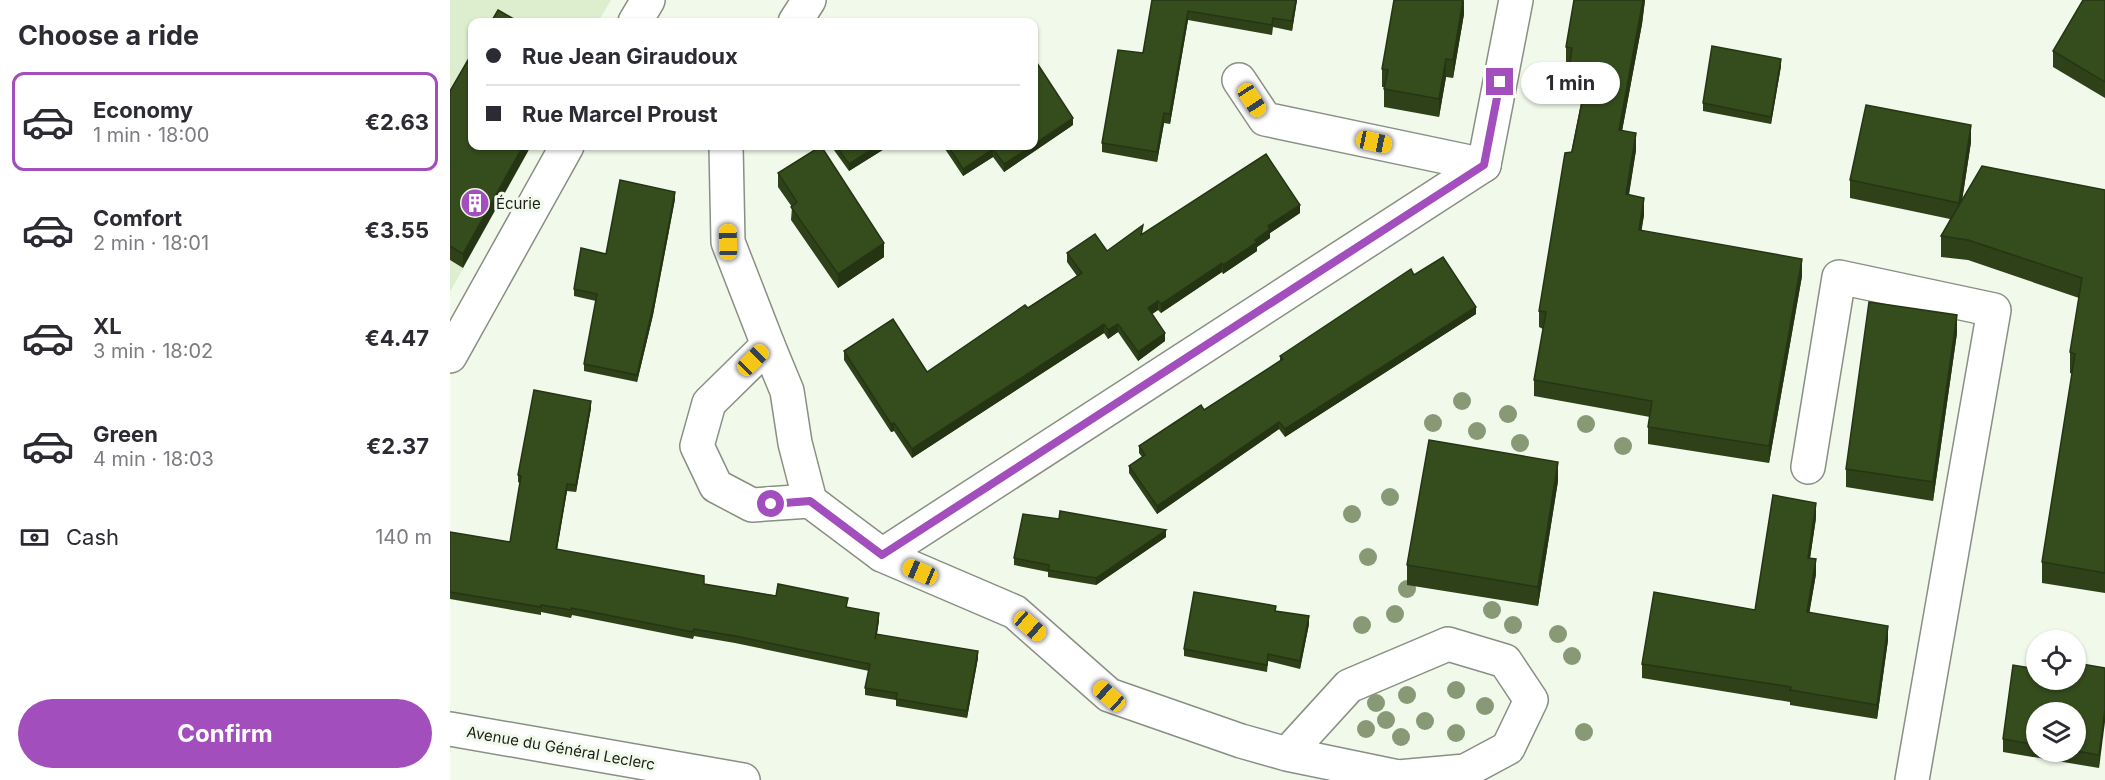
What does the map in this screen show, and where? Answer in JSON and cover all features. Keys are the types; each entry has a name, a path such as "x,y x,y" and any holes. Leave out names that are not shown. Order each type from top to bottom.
{"street":[{"path":"637,18 648,0"},
{"path":"798,18 809,0"},
{"path":"882,555 1484,165 1516,0"},
{"path":"1239,80 1265,119 1484,165"},
{"path":"450,356 565,150"},
{"path":"726,150 728,242 787,391 795,443 810,501 882,555 1015,612 1109,696 1241,741 1287,754 1398,777 1465,771 1508,748 1531,700 1505,661 1448,644 1349,687 1287,754"},
{"path":"1808,467 1839,277 1994,310 1912,780"},
{"path":"768,345 709,403 697,446 716,486 752,505 810,501"},
{"name":"Avenue du Général Leclerc","path":"450,729 743,780"}],"green space":[{"path":"450,0 611,0 600,18 468,18 468,150 529,150 450,292"}],"building":[{"path":"1152,0 1296,0 1292,21 1273,18 1272,25 1188,11 1170,114 1164,113 1157,152 1102,143 1118,50 1143,53"},
{"path":"1394,0 1463,0 1453,60 1446,59 1439,99 1384,89 1388,70 1382,69"},
{"path":"1574,0 1643,0 1619,130 1636,133 1626,194 1644,198 1639,230 1802,259 1769,446 1648,427 1652,401 1534,380 1546,312 1539,311 1565,153 1572,152 1585,87 1567,84 1572,48 1566,47"},
{"path":"2083,0 2105,0 2105,82 2053,51"},
{"path":"498,10 512,18 493,18"},
{"path":"1712,46 1781,59 1771,117 1703,103"},
{"name":"Écurie","path":"468,60 468,150 521,150 463,254 450,246 450,91"},
{"path":"1038,65 1073,118 1038,141"},
{"path":"1866,105 1971,125 1959,203 1850,180"},
{"path":"815,150 824,150 884,243 838,274 791,207 797,202 778,173"},
{"path":"839,150 871,150 849,164"},
{"path":"951,150 992,150 963,169"},
{"path":"994,150 1026,150 1004,164"},
{"path":"1266,154 1300,205 1268,226 1270,229 1255,240 1257,242 1161,304 1158,301 1148,308 1165,333 1138,352 1118,324 1108,330 1104,324 912,449 894,423 891,424 844,351 893,319 927,372 1025,305 1028,308 1082,273 1067,253 1095,234 1107,251 1143,225 1141,235"},
{"path":"1982,166 2105,190 2105,573 2042,562 2075,354 2070,352 2082,278 1968,240 1941,236"},
{"path":"620,180 675,192 653,307 637,375 584,364 597,294 574,289 581,248 606,254"},
{"path":"1443,257 1476,307 1285,429 1279,422 1157,506 1129,466 1145,455 1139,446 1201,405 1204,410 1283,359 1280,356 1411,269 1414,275"},
{"path":"1869,302 1957,315 1933,482 1846,469"},
{"path":"534,390 591,401 576,485 567,484 556,549 704,576 704,584 776,596 778,584 848,598 846,607 879,613 875,639 876,634 978,651 967,711 896,699 897,693 865,688 870,664 735,636 694,629 693,632 572,608 571,610 541,605 541,607 450,592 450,532 510,542 521,476 518,475"},
{"path":"1429,440 1558,462 1538,587 1407,565"},
{"path":"1773,495 1816,503 1808,558 1816,559 1807,612 1888,626 1877,705 1790,690 1791,687 1642,664 1654,592 1755,610"},
{"path":"1060,511 1166,530 1096,578 1048,570 1049,565 1014,558 1023,514 1059,519"},
{"path":"1194,592 1276,606 1275,611 1309,616 1300,661 1268,654 1267,665 1184,649"},
{"path":"2013,665 2026,667 2026,690 2086,690 2086,665 2105,668 2105,709 2099,755 2086,753 2086,702 2026,702 2026,743 2003,739"}],"place":[{"name":"Écurie","path":"475,203"}],"route":[{"path":"771,504 810,501 882,555 1484,165 1500,82"}]}
